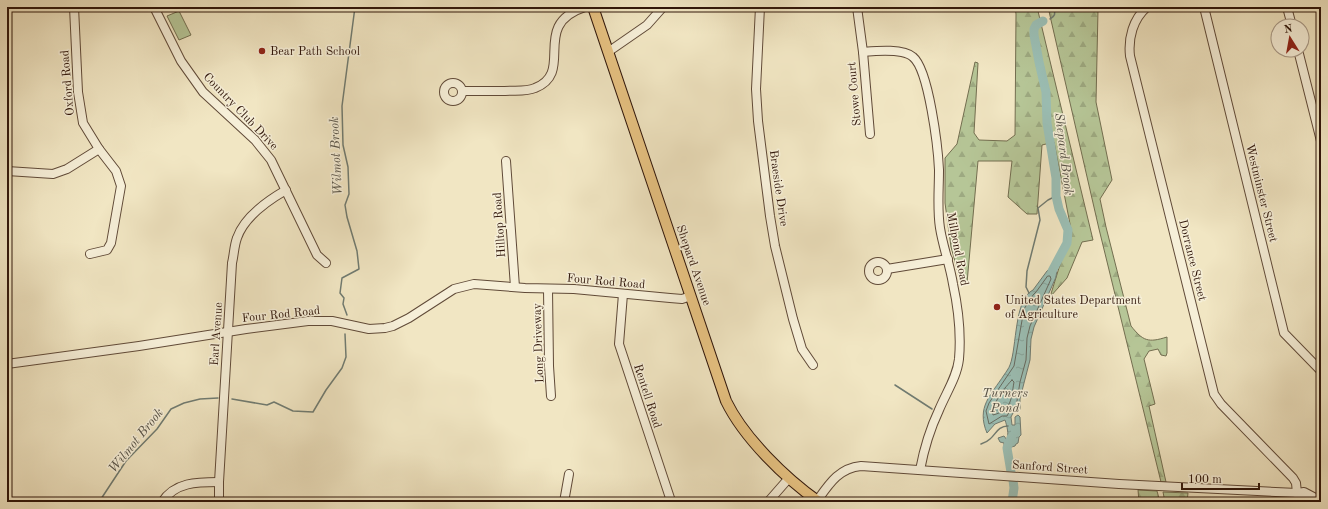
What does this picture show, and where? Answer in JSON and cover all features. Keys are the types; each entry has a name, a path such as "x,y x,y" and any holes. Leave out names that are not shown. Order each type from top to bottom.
{"main road":[{"name":"Shepard Avenue","path":"593,7 721,385 732,412 748,434 789,478 818,501"}],"street":[{"name":"Oxford Road","path":"74,7 78,92 83,123 99,149 116,171 120,186 111,243 107,250 90,254"},
{"name":"Country Club Drive","path":"154,7 181,62 203,92 255,140 272,160 317,255 326,263"},
{"path":"462,91 526,90 541,86 548,80 552,73 555,63 554,42 560,23 566,16 585,7"},
{"path":"608,52 647,25 663,7"},
{"name":"Braeside Drive","path":"760,7 756,88 758,121 770,216 775,246 793,320 802,348 813,365"},
{"name":"Stowe Court","path":"857,7 863,52 870,134"},
{"name":"Dorrance Street","path":"1146,7 1134,26 1130,40 1130,56 1214,394 1221,404 1293,478 1296,482 1297,493"},
{"name":"Westminster Street","path":"1204,7 1284,333 1321,371"},
{"path":"1287,7 1290,18"},
{"name":"Millpond Road","path":"863,52 888,50 913,56 925,79 937,147 939,171 938,214 940,230 948,259 956,300 959,360 954,377 932,426 922,457 920,470"},
{"path":"1300,58 1321,141"},
{"path":"7,171 53,174 67,169 99,149"},
{"name":"Hilltop Road","path":"506,161 515,287"},
{"name":"Earl Avenue","path":"219,502 232,263 237,238 249,218 268,200 286,190"},
{"path":"887,269 948,259"},
{"name":"Four Rod Road","path":"7,364 290,323 320,320 369,329 381,329 401,322 444,294 461,286 474,284 548,289 574,289 682,299 691,296"},
{"name":"Long Driveway","path":"548,289 551,396"},
{"name":"Rentell Road","path":"623,294 619,344 671,502"},
{"name":"Sanford Street","path":"818,501 836,476 848,468 861,466 1119,484 1297,493 1304,492 1321,501"},
{"path":"564,502 569,474"},
{"path":"768,502 789,478"},
{"path":"162,502 166,496 180,486 197,482 219,482"},
{"path":"1297,493 1308,502"}],"green space":[{"path":"1015,7 1037,7 1093,240 1082,242 1067,278 1050,297 1071,229 1054,142 1042,145 1037,214 1027,214 1008,197 1012,161 978,161 967,283 961,283 951,247 945,203 945,158 957,144 975,62 978,63 974,133 979,140 1007,141 1015,135"},
{"path":"1048,7 1097,7 1098,10 1096,102 1112,180 1100,199 1131,326 1139,335 1146,339 1155,340 1167,337 1166,356 1161,355 1158,349 1149,351 1144,359 1155,404 1149,406 1166,482 1161,482 1099,229"},
{"path":"179,11 191,35 179,40 167,16"},
{"path":"1138,490 1157,491 1160,502 1139,502"},
{"path":"1163,492 1188,493 1187,502 1165,502"}],"water":[{"name":"Turners Pond","path":"1058,261 1056,277 1034,327 1031,339 1030,360 1020,399 1020,410 1013,413 1011,417 1012,425 1015,425 1015,417 1018,415 1020,417 1021,435 1015,446 1004,449 1004,443 1000,442 998,438 1004,436 1007,440 1008,438 1005,420 995,424 987,433 983,416 984,408 990,395 1010,365 1022,303 1047,271"}],"waterway":[{"name":"Wilmot Brook","path":"347,315 343,304 344,298 340,293 342,278 359,269 357,251 345,205 349,194 348,167 343,145 342,106 355,7"},
{"name":"Shepard Brook","path":"1050,19 1055,14 1054,7"},
{"name":"Shepard Brook","path":"1043,21 1036,25 1034,35 1046,92 1047,123 1056,178 1056,196 1059,209 1068,230 1067,243 1052,271"},
{"path":"1029,293 1026,287 1027,271 1040,220 1038,208 1056,196"},
{"name":"Wilmot Brook","path":"232,399 267,405 274,402 293,411 313,412 326,390 342,368 346,357 345,334"},
{"path":"895,385 932,409"},
{"name":"Wilmot Brook","path":"99,502 126,461 157,429 171,409 184,403 200,399 218,398"},
{"path":"981,444 989,440 999,429 1008,426"},
{"name":"Shepard Brook","path":"1011,438 1007,448 1011,472"},
{"name":"Shepard Brook","path":"1012,502 1014,488 1013,480"}],"place":[{"name":"Bear Path School","path":"262,51"},
{"name":"United States Department of Agriculture","path":"997,307"}]}
